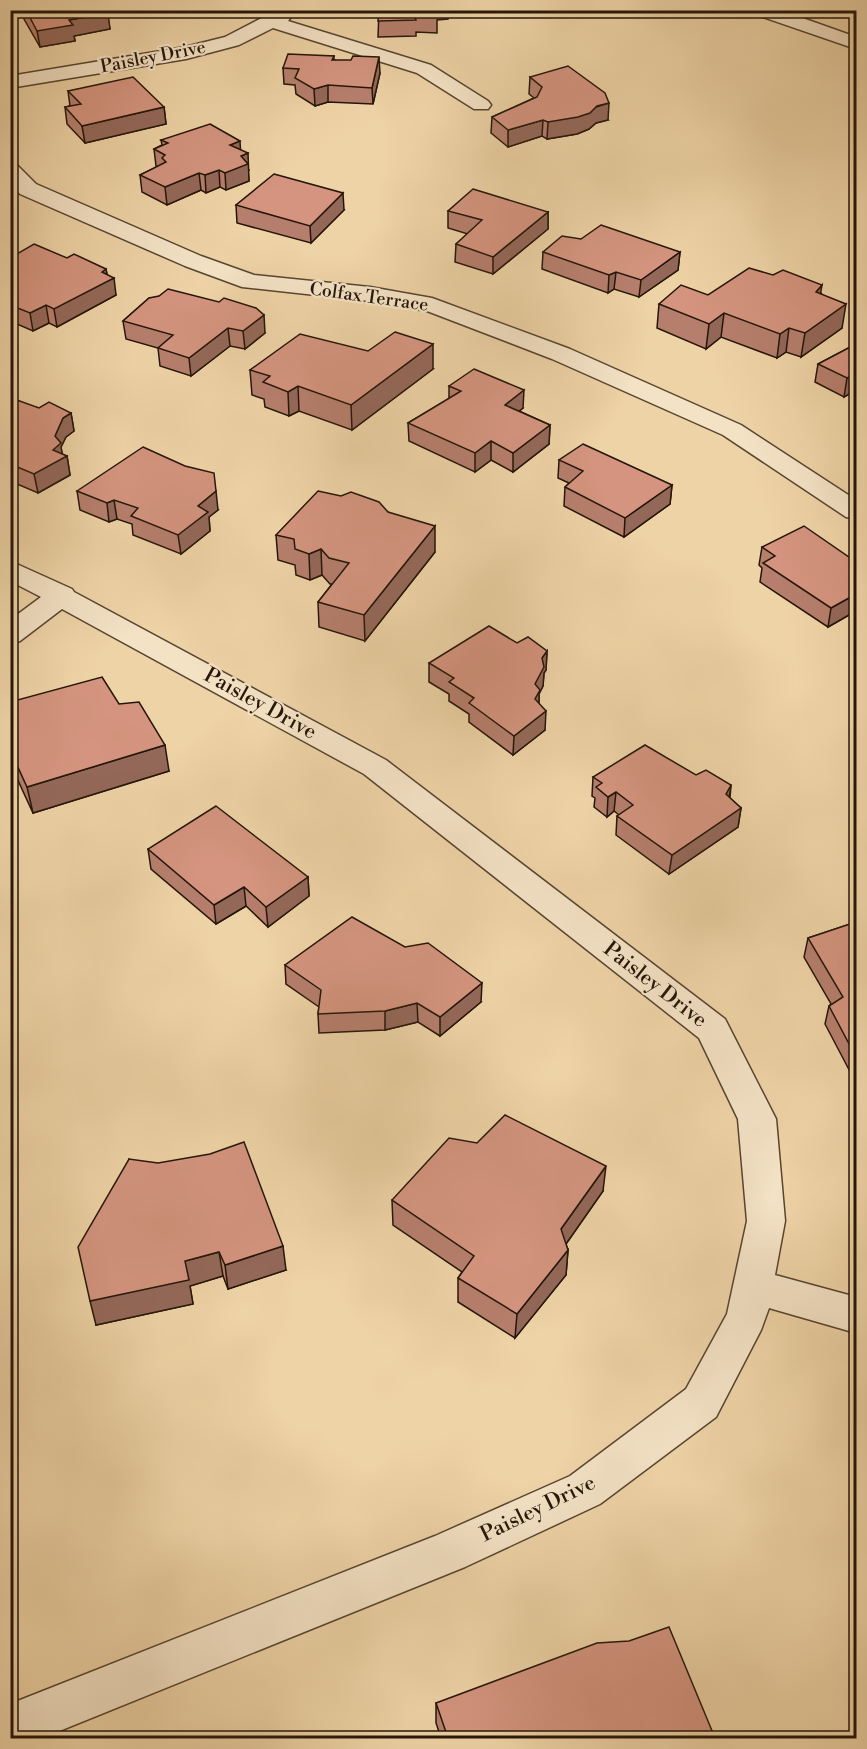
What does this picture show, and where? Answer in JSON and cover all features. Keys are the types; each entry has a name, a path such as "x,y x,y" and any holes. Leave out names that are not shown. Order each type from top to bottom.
{"street":[{"name":"Paisley Drive","path":"10,82 186,53 232,41 282,17 288,10"},
{"path":"761,10 856,43"},
{"path":"272,22 424,69 481,105"},
{"name":"Colfax Terrace","path":"10,169 28,189 193,261 250,282 370,294 432,305 561,354 732,430 856,511"},
{"name":"Paisley Drive","path":"10,569 62,595 375,767 712,1029 757,1119 766,1221 747,1317 702,1403 585,1490 448,1552 10,1728"},
{"path":"10,635 62,595"},
{"path":"753,1286 856,1315"}],"building":[{"path":"26,10 106,10 108,13 69,20 73,25 37,31"},
{"path":"379,10 437,10 437,17 414,16 416,20 378,21"},
{"path":"288,54 334,56 332,60 351,60 353,56 379,57 372,88 328,85 314,89 295,78 299,69 283,68"},
{"path":"568,66 605,93 609,103 597,106 590,113 578,117 548,122 543,120 508,130 492,117 537,97 542,87 530,77"},
{"path":"133,77 164,107 82,126 65,107 81,104 68,91"},
{"path":"210,124 240,141 230,145 248,153 241,156 248,164 225,173 219,170 205,175 199,173 165,187 140,175 166,162 162,158 165,155 154,149 168,143 161,140"},
{"path":"274,174 343,193 310,226 236,205"},
{"path":"473,189 548,212 493,257 456,244 482,220 448,211"},
{"path":"601,225 680,252 641,280 616,272 609,275 543,252 562,236 581,239"},
{"path":"34,244 67,258 74,254 106,269 102,272 114,278 54,309 46,305 30,313 10,305 10,258"},
{"path":"749,268 773,275 783,270 822,285 816,292 846,304 805,333 789,328 780,334 724,313 709,324 659,304 681,285 708,295"},
{"path":"168,289 219,302 224,298 256,308 264,315 243,331 228,328 189,358 158,348 173,335 123,321 149,298 159,296"},
{"path":"395,332 433,344 351,405 298,386 288,392 263,382 270,376 250,370 300,334 368,351"},
{"path":"856,344 856,375 847,378 818,364"},
{"path":"474,369 524,390 505,405 550,425 513,453 491,441 475,453 408,423 461,391 449,386"},
{"path":"14,399 39,408 49,402 71,413 63,418 55,436 61,443 53,450 67,456 34,474 10,464 10,401"},
{"path":"583,444 672,485 625,518 565,487 583,471 559,460"},
{"path":"143,447 185,466 214,473 216,491 198,506 208,512 178,535 131,516 138,508 114,500 107,503 77,491"},
{"path":"318,491 341,496 351,492 379,502 388,512 435,526 364,615 318,602 349,563 329,558 321,549 309,554 295,549 294,539 276,535"},
{"path":"804,526 856,562 856,594 831,608 763,563 775,556 762,547"},
{"path":"489,626 517,643 528,637 547,651 542,658 544,667 535,684 540,690 535,699 546,711 514,736 469,703 474,698 449,682 454,678 429,663"},
{"path":"102,677 119,704 139,702 165,745 27,787 10,750 10,702"},
{"path":"645,745 696,775 706,770 731,785 726,794 741,808 672,855 617,816 633,805 616,792 608,797 596,787 602,783 593,777"},
{"path":"216,806 308,877 266,907 244,887 214,905 148,849"},
{"path":"352,917 405,947 428,943 482,983 440,1017 417,1003 385,1011 318,1014 321,990 285,965"},
{"path":"856,922 856,1057 829,1006 843,997 808,938"},
{"path":"505,1115 606,1166 561,1229 568,1250 517,1314 458,1278 474,1256 392,1200 449,1138 477,1143"},
{"path":"244,1142 283,1246 225,1265 219,1252 185,1261 189,1280 90,1301 78,1247 129,1159 158,1163 210,1154"},
{"path":"669,1627 715,1738 448,1738 436,1703 597,1643 629,1641"}]}
